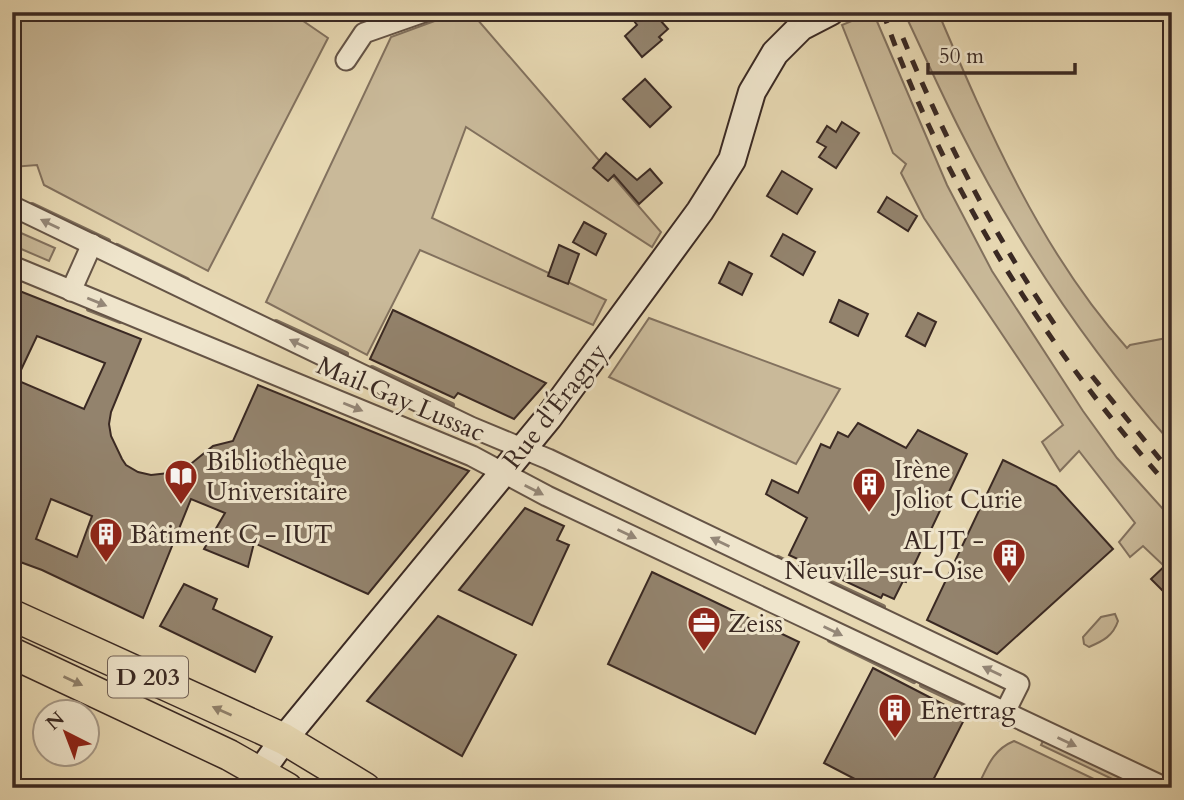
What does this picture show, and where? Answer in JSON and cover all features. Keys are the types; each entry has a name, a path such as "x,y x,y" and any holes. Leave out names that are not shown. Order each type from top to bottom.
{"main road":[{"name":"D 203","path":"12,615 284,739 365,788"},
{"name":"D 203","path":"12,653 254,780 287,788"}],"street":[{"path":"346,60 365,33 424,12"},
{"name":"Rue d'Éragny","path":"254,780 284,739 549,417 701,211 732,160 758,78 775,53 801,27 818,15"},
{"name":"Mail Gay Lussac","path":"12,206 471,427 548,459 1019,684 1005,712"},
{"path":"71,291 92,244"},
{"name":"Mail Gay Lussac","path":"12,266 460,451 888,658 1166,788"},
{"path":"743,587 755,558"},
{"path":"888,658 902,628"}],"shaded area":[{"path":"12,12 290,12 328,38 208,271 44,185 37,165 12,167"},
{"path":"459,12 471,12 661,232 652,247 466,127 432,218 606,300 593,325 420,250 367,355 266,302 391,37"},
{"path":"873,12 947,185 992,271 1083,411 1117,458 1172,519 1172,559 1164,566 1143,546 1130,557 1119,542 1135,523 1079,451 1060,471 1042,442 1063,425 924,218 901,173 906,164 893,153 842,25"},
{"path":"904,12 938,12 1019,188 1068,271 1096,311 1127,348 1130,345 1172,337 1172,444 1083,333 1006,215 961,132"},
{"path":"12,229 55,248 49,261 12,245"},
{"path":"649,318 840,389 796,464 609,377"},
{"path":"1115,614 1118,621 1110,634 1089,647 1084,644 1083,637 1101,617"},
{"path":"1044,739 1151,788 1131,788 1041,745"},
{"path":"1014,741 1094,779 1090,788 977,788 995,755"}],"building":[{"path":"644,12 653,12 668,29 659,37 662,40 642,57 625,36 637,25 634,21"},
{"path":"645,79 671,107 650,127 623,99"},
{"path":"842,122 859,133 836,168 819,157 826,147 817,142 827,126 836,132"},
{"path":"606,153 637,180 650,169 662,183 639,204 614,175 608,181 593,168"},
{"path":"782,171 812,189 797,214 767,196"},
{"path":"887,197 917,216 908,231 878,212"},
{"path":"584,222 606,234 596,255 573,242"},
{"path":"783,234 815,252 803,275 771,256"},
{"path":"559,245 579,254 568,284 548,276"},
{"path":"729,262 752,274 742,295 719,283"},
{"path":"12,288 141,339 111,412 109,424 111,436 122,459 126,465 138,472 151,475 169,473 192,463 213,446 233,441 258,385 469,471 368,594 254,543 248,567 204,549 225,513 191,499 143,618 42,570 12,559 12,397 19,381 84,409 105,363 37,336 12,389","holes":["51,499 92,516 77,557 36,539"]},
{"path":"839,300 868,314 858,336 830,322"},
{"path":"393,310 546,383 514,419 458,393 454,398 370,359"},
{"path":"918,313 936,322 925,346 906,336"},
{"name":"Irène Joliot Curie","path":"858,423 906,448 918,430 967,454 906,582 903,581 894,599 883,594 881,598 789,555 807,518 766,494 772,480 798,493 821,444 830,448 838,432 848,437"},
{"name":"ALJT - Neuville-sur-Oise","path":"1003,460 1056,486 1113,549 997,654 927,620"},
{"path":"525,508 564,526 557,540 569,545 532,625 459,590"},
{"path":"1172,559 1172,600 1151,579"},
{"name":"Zeiss","path":"652,572 799,642 755,734 608,664"},
{"path":"184,584 217,599 213,609 272,637 255,672 160,626"},
{"path":"438,616 516,655 462,756 367,701"},
{"name":"Enertrag","path":"873,668 966,716 929,788 872,788 824,763"}],"waterway":[{"path":"32,205 108,241"},
{"path":"117,246 187,280"},
{"path":"89,309 120,321"},
{"path":"276,322 346,354"},
{"path":"372,368 452,405"},
{"path":"778,558 790,564"},
{"path":"799,568 883,607"},
{"path":"830,640 914,681"},
{"path":"922,685 975,710"}],"railway":[{"path":"883,12 936,142 1004,265 1083,382 1172,490"},
{"path":"903,38 936,114 992,223 1057,328"},
{"path":"1092,376 1172,474"}],"place":[{"name":"Bibliothèque Universitaire","path":"181,506"},
{"name":"Irène Joliot Curie","path":"869,514"},
{"name":"Bâtiment C - IUT","path":"106,564"},
{"name":"ALJT - Neuville-sur-Oise","path":"1009,585"},
{"name":"Zeiss","path":"704,653"},
{"name":"Enertrag","path":"895,740"}]}
